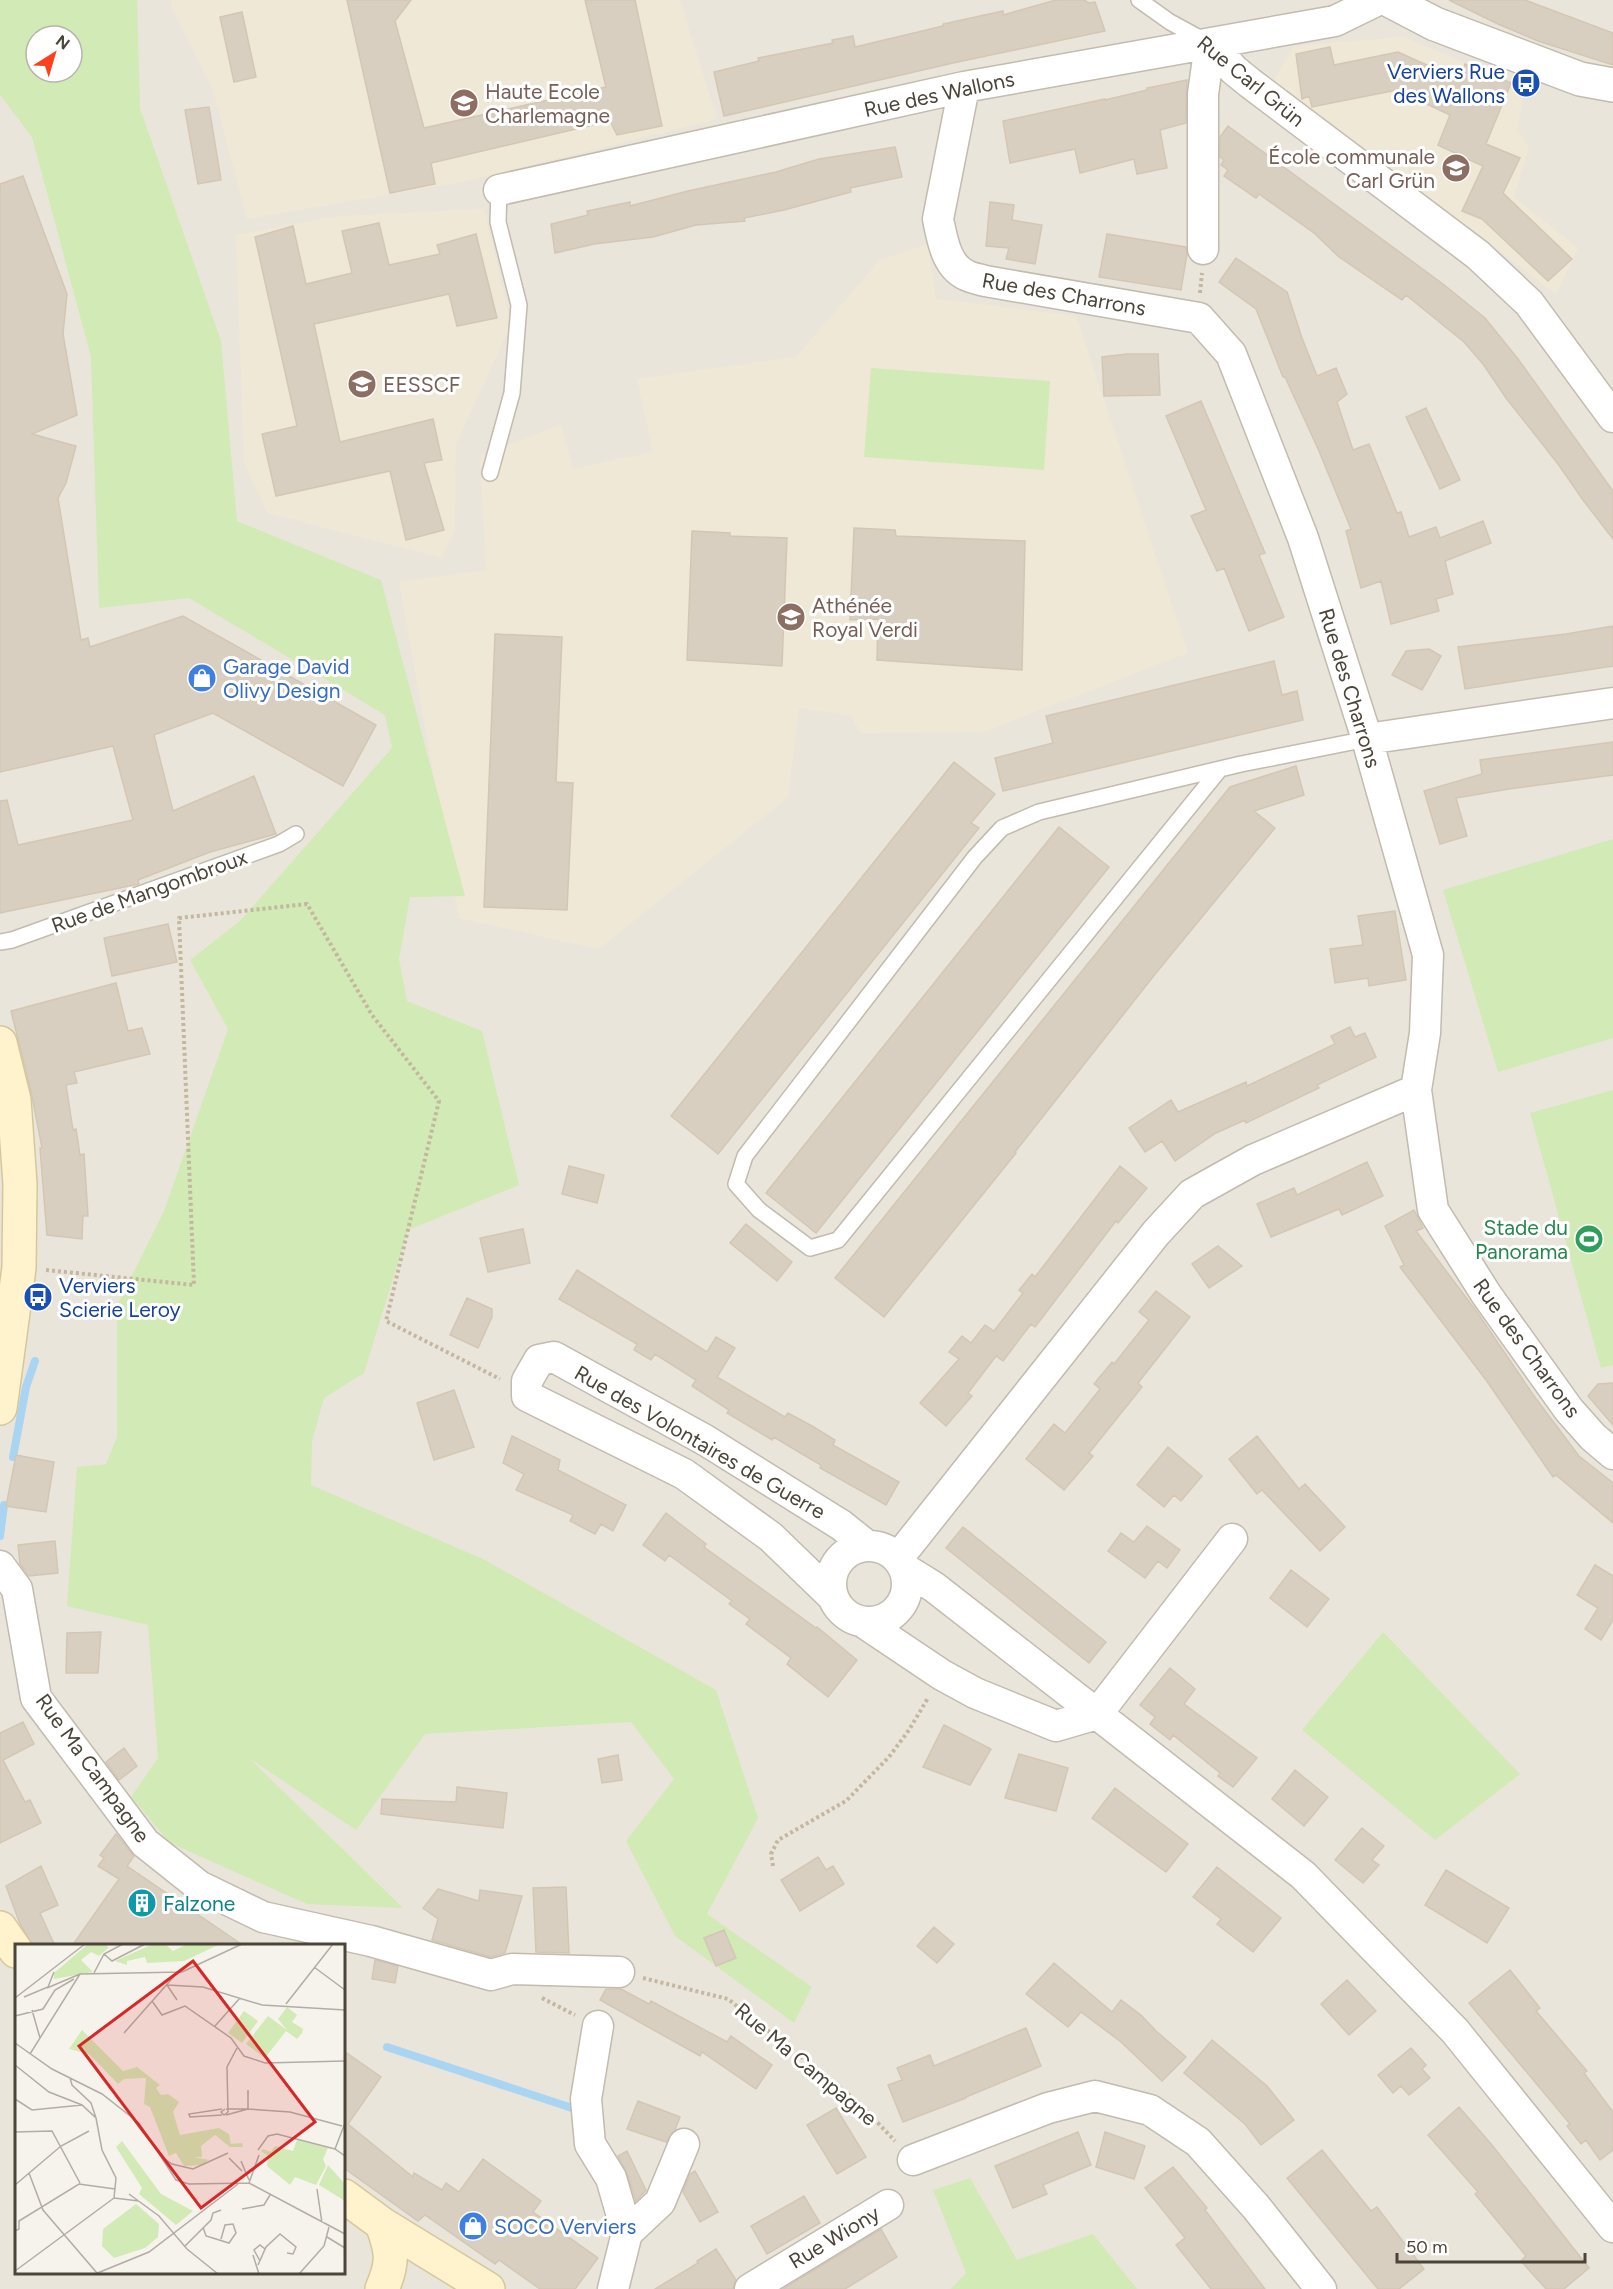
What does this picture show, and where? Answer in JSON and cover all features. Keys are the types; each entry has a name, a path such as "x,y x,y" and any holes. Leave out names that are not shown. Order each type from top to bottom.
{"main road":[{"path":"0,1043 14,1100 20,1184 19,1268 0,1408"},
{"path":"0,1928 15,1950"},
{"path":"345,2197 382,2224 488,2289"},
{"path":"382,2224 391,2248 391,2265 382,2289"}],"street":[{"name":"Rue des Wallons","path":"499,190 964,87 1335,21 1378,0"},
{"path":"1389,0 1435,24 1558,71 1580,79 1613,85"},
{"path":"1203,249 1203,94 1210,44"},
{"name":"Rue Carl Grün","path":"1210,44 1234,70 1250,83 1478,255 1529,303 1613,417"},
{"name":"Rue des Charrons","path":"964,87 938,219 949,258 963,275 985,281 1199,318 1231,354 1303,538 1367,739 1428,955 1425,1033 1416,1090 1433,1210 1486,1294 1569,1410 1593,1437 1613,1454"},
{"path":"1367,739 1613,703"},
{"path":"863,1622 877,1622 893,1614 902,1604 906,1596 907,1579 901,1564 1156,1233 1192,1194 1253,1160 1416,1090"},
{"name":"Rue des Volontaires de Guerre","path":"1097,1714 1056,1726 975,1693 863,1622 850,1617 839,1609 832,1596 771,1537 684,1474 527,1396 527,1381 538,1360 554,1357 705,1440 841,1525 866,1545 878,1546 934,1587 1097,1714 1303,1875 1455,2031 1613,2227"},
{"path":"684,1474 705,1440"},
{"path":"1097,1714 1232,1539"},
{"path":"832,1596 830,1581 833,1569 840,1557 851,1549 866,1545"},
{"name":"Rue Ma Campagne","path":"0,1566 17,1589 36,1698 145,1843 199,1886 263,1917 370,1941 491,1975 512,1969 619,1972"},
{"path":"598,2026 586,2099 590,2145 611,2178 627,2233 613,2289"},
{"path":"913,2160 1048,2108 1095,2096 1150,2110 1198,2142 1256,2207 1321,2289"},
{"path":"627,2233 660,2202 684,2144"},
{"name":"Rue Wiony","path":"750,2289 888,2205"}],"lane":[{"name":"Rue Carl Grün","path":"1139,0 1170,22 1210,44"},
{"path":"490,473 512,393 519,305 498,222 499,190"},
{"path":"1220,769 838,1240 810,1248 759,1210 736,1185 745,1156 975,857 1002,828 1039,812 1220,769 1367,739"},
{"name":"Rue de Mangombroux","path":"0,942 12,940 279,844 296,834"}],"path":[{"path":"1199,318 1203,249"},
{"path":"19,1268 195,1285 179,918 307,904 372,1015 439,1101 386,1321 506,1382 527,1396"},
{"path":"773,1866 771,1854 778,1840 846,1801 889,1757 909,1730 942,1674"},
{"path":"512,1969 518,1986 598,2026"},
{"name":"Rue Ma Campagne","path":"619,1972 728,1999 858,2102 913,2160"}],"shaded area":[{"path":"0,0 1613,0 1613,2289 0,2289"},
{"name":"Haute Ecole Charlemagne","path":"171,0 680,0 717,119 467,181 247,219 212,87 172,8"},
{"name":"École communale Carl Grün","path":"1403,37 1525,88 1517,130 1529,146 1514,197 1578,248 1556,294 1274,80 1294,46"},
{"name":"EESSCF","path":"484,209 511,324 456,444 455,528 442,558 267,513 244,461 236,235 341,216"},
{"name":"Athénée Royal Verdi","path":"928,244 936,299 1076,316 1188,653 983,732 861,733 850,715 799,708 788,797 599,949 459,918 399,582 486,570 480,456 561,424 573,469 653,452 637,379 796,357 880,260"}],"green space":[{"path":"0,0 137,0 140,108 221,341 237,521 381,580 465,896 410,897 399,959 407,1001 482,1031 519,1185 408,1230 364,1373 324,1398 312,1441 311,1485 483,1559 716,1690 758,1818 707,1914 812,1987 794,2023 675,1936 626,1841 674,1779 631,1722 425,1734 356,1830 249,1758 403,1908 307,1904 170,1843 131,1797 158,1758 148,1625 67,1606 77,1467 106,1464 117,1437 117,1306 164,1211 228,1029 190,960 240,921 392,748 385,715 189,598 99,608 91,357 32,137 0,95"},
{"path":"871,368 1050,381 1044,470 864,457"},
{"path":"1613,839 1613,1038 1498,1072 1443,890"},
{"name":"Stade du Panorama","path":"1613,1090 1613,1365 1601,1368 1530,1113"},
{"path":"1383,1632 1520,1774 1435,1840 1302,1730"},
{"path":"970,2178 1017,2260 1093,2234 1137,2289 951,2289 966,2273 933,2190"}],"building":[{"path":"347,0 411,0 395,21 424,128 606,87 585,0 635,0 662,126 617,135 610,121 431,163 435,184 390,193"},
{"path":"1056,0 1095,2 1105,31 953,63 724,116 714,72 759,61 758,58 833,43 832,40 853,36 855,47 1003,11 1003,15"},
{"path":"1449,0 1525,0 1613,33 1613,65 1538,41"},
{"path":"242,12 256,77 234,82 220,17"},
{"path":"1330,47 1334,65 1398,52 1460,80 1465,64 1511,83 1486,144 1520,158 1503,193 1572,259 1548,281 1482,219 1462,211 1483,166 1438,145 1450,115 1397,90 1312,107 1309,96 1302,99 1296,54"},
{"path":"1187,80 1186,123 1160,130 1167,168 1137,174 1134,159 1080,173 1075,149 1010,163 1003,121"},
{"path":"209,107 221,180 198,184 185,110"},
{"path":"1228,126 1443,284 1485,318 1518,359 1613,491 1613,539 1506,398 1483,364 1464,342 1406,295 1402,300 1339,257 1314,233 1259,194 1256,198 1224,176 1228,170 1221,165 1224,160 1220,157 1220,137"},
{"path":"895,147 902,177 850,188 851,192 744,218 745,221 696,225 653,237 594,244 555,253 551,224 588,215 587,211 630,202 630,206 776,172 819,159"},
{"path":"23,176 67,294 63,334 77,415 32,434 76,446 66,483 58,498 81,640 88,638 90,647 183,616 376,725 343,786 213,713 154,735 173,811 254,776 276,834 210,852 138,880 139,884 0,913 0,801 7,800 18,845 133,820 113,746 0,772 0,184"},
{"path":"990,202 1014,205 1012,220 1042,225 1035,264 1006,259 1009,248 986,246"},
{"path":"379,223 389,265 440,254 437,245 476,234 497,318 457,326 449,294 314,324 340,442 433,419 442,460 424,463 444,530 406,540 390,471 276,496 262,434 297,426 255,237 293,226 306,284 352,273 342,231"},
{"path":"1107,234 1186,247 1187,254 1181,290 1099,277"},
{"path":"1236,258 1287,292 1317,376 1336,368 1347,394 1337,402 1353,450 1369,444 1397,513 1401,512 1409,537 1436,527 1440,538 1483,521 1491,543 1445,561 1453,594 1436,599 1439,611 1391,624 1381,581 1361,588 1346,531 1351,529 1319,451 1283,377 1256,309 1219,282"},
{"path":"1158,354 1160,395 1104,396 1102,357"},
{"path":"1201,401 1265,553 1259,555 1284,617 1249,631 1224,568 1217,571 1191,516 1206,510 1166,416"},
{"path":"1426,408 1460,480 1440,489 1406,417"},
{"path":"854,528 895,530 896,536 1025,541 1022,670 877,660 878,619 850,620"},
{"path":"692,531 730,533 730,536 787,538 782,666 687,660"},
{"path":"1613,626 1613,666 1465,689 1458,647"},
{"path":"495,634 562,637 556,782 573,783 567,910 484,907"},
{"path":"1429,649 1441,656 1422,690 1392,675 1406,651"},
{"path":"1274,661 1282,695 1297,691 1303,720 1003,791 995,758 1053,743 1046,716"},
{"path":"1613,742 1613,775 1456,798 1467,836 1440,844 1424,791 1482,774 1480,760"},
{"path":"954,762 995,794 971,823 979,828 718,1154 671,1116"},
{"path":"1296,766 1304,795 1254,811 1275,828 1156,973 1016,1153 884,1317 835,1278 1230,787"},
{"path":"1059,827 1109,867 816,1233 766,1193"},
{"path":"1395,911 1406,980 1369,986 1368,978 1335,983 1330,949 1363,945 1358,916"},
{"path":"168,924 177,962 112,976 104,938"},
{"path":"116,983 128,1031 142,1028 150,1054 74,1072 77,1083 66,1085 73,1130 76,1129 80,1155 84,1154 88,1216 83,1216 82,1239 47,1235 40,1148 42,1148 11,1011"},
{"path":"1350,1027 1355,1037 1365,1033 1376,1057 1317,1085 1319,1088 1246,1123 1245,1120 1216,1133 1175,1161 1162,1141 1145,1152 1129,1128 1171,1100 1178,1112 1246,1082 1247,1086 1335,1044 1331,1036"},
{"path":"1367,1162 1383,1196 1342,1215 1339,1209 1271,1237 1257,1204 1294,1188 1297,1195"},
{"path":"569,1166 604,1175 597,1203 562,1194"},
{"path":"1120,1166 1147,1188 1118,1223 1116,1221 1035,1327 1031,1324 1003,1361 996,1356 968,1393 972,1396 946,1426 920,1403 959,1359 949,1352 962,1336 971,1343 985,1325 994,1331 1023,1293 1019,1290 1032,1274 1035,1277"},
{"path":"1414,1210 1423,1228 1416,1231 1477,1312 1534,1396 1579,1456 1613,1483 1613,1523 1556,1475 1553,1477 1486,1380 1400,1267 1404,1265 1385,1226"},
{"path":"746,1224 792,1262 777,1281 730,1243"},
{"path":"523,1229 530,1263 488,1272 480,1238"},
{"path":"1218,1246 1242,1266 1209,1288 1192,1264"},
{"path":"577,1270 707,1352 716,1337 735,1348 717,1377 785,1417 788,1413 812,1426 835,1440 833,1445 899,1482 886,1505 820,1468 821,1465 774,1437 772,1440 727,1413 729,1410 692,1386 696,1380 655,1354 651,1360 634,1350 637,1344 559,1299"},
{"path":"1156,1291 1190,1317 1138,1383 1142,1387 1089,1453 1093,1456 1064,1490 1026,1459 1054,1424 1065,1433 1100,1389 1094,1384 1112,1362 1114,1364 1149,1320 1139,1312"},
{"path":"467,1298 492,1309 492,1317 478,1348 450,1335"},
{"path":"1613,1383 1613,1425 1588,1396 1598,1384"},
{"path":"454,1390 474,1447 434,1460 417,1403"},
{"path":"512,1436 560,1460 558,1470 626,1505 613,1531 601,1524 595,1534 570,1521 573,1515 516,1490 524,1474 503,1463"},
{"path":"1257,1436 1299,1489 1305,1484 1345,1527 1320,1551 1262,1490 1257,1494 1229,1459"},
{"path":"1168,1447 1202,1476 1181,1501 1174,1495 1164,1507 1137,1485"},
{"path":"16,1455 54,1462 46,1512 6,1506"},
{"path":"666,1513 706,1544 704,1547 817,1627 857,1660 828,1697 787,1664 791,1658 746,1624 750,1619 729,1604 732,1601 669,1555 665,1561 643,1545"},
{"path":"1147,1526 1180,1550 1167,1568 1158,1561 1145,1578 1108,1551 1121,1533 1134,1542"},
{"path":"963,1527 1106,1642 1089,1663 946,1548"},
{"path":"55,1541 58,1573 29,1576 20,1564 18,1545"},
{"path":"1595,1565 1613,1576 1613,1620 1601,1640 1585,1629 1598,1608 1577,1595"},
{"path":"1291,1570 1329,1599 1307,1627 1270,1598"},
{"path":"101,1632 98,1673 66,1673 67,1633"},
{"path":"1170,1668 1195,1689 1184,1704 1257,1758 1233,1787 1218,1776 1220,1773 1173,1735 1170,1740 1150,1724 1155,1717 1140,1705"},
{"path":"23,1722 34,1744 3,1760 25,1802 30,1800 41,1823 0,1843 0,1733"},
{"path":"944,1725 991,1749 970,1785 923,1767"},
{"path":"124,1748 137,1766 119,1780 106,1762"},
{"path":"1019,1754 1068,1768 1056,1811 1005,1798"},
{"path":"618,1755 622,1780 602,1783 598,1759"},
{"path":"1295,1770 1328,1797 1304,1826 1272,1799"},
{"path":"457,1787 507,1793 503,1828 381,1814 382,1799 456,1802"},
{"path":"1115,1788 1188,1844 1166,1872 1092,1818"},
{"path":"1362,1828 1384,1846 1372,1860 1379,1865 1363,1883 1335,1860"},
{"name":"Falzone","path":"116,1834 134,1856 127,1866 241,1944 73,1944 119,1879 98,1866 104,1858 100,1855"},
{"path":"818,1857 826,1870 833,1866 844,1884 800,1911 781,1880"},
{"path":"41,1866 58,1905 40,1913 54,1944 32,1944 20,1924 6,1886"},
{"path":"1217,1867 1281,1918 1253,1952 1217,1924 1221,1919 1193,1897"},
{"path":"1446,1870 1509,1908 1487,1943 1425,1905"},
{"path":"566,1887 569,1953 536,1952 533,1888"},
{"path":"438,1889 479,1901 480,1890 522,1896 505,1953 491,1957 432,1940 438,1919 423,1908"},
{"path":"934,1927 954,1944 937,1963 917,1946"},
{"path":"724,1930 736,1958 716,1966 704,1938"},
{"path":"375,1960 398,1966 395,1983 372,1979"},
{"path":"1054,1963 1112,2012 1121,2000 1141,2015 1186,2057 1162,2081 1121,2042 1081,2012 1068,2027 1026,1994"},
{"path":"1510,1970 1540,2008 1536,2011 1587,2071 1584,2073 1613,2112 1613,2150 1600,2160 1586,2140 1581,2144 1567,2126 1570,2124 1469,2003"},
{"path":"1347,1980 1376,2011 1349,2035 1321,2004"},
{"path":"606,1989 621,1989 649,2004 651,2001 727,2042 731,2036 772,2065 756,2089 702,2052 700,2056 600,2000"},
{"path":"1026,2028 1041,2066 903,2122 888,2085 902,2080 897,2068 930,2055 934,2066"},
{"path":"1212,2040 1267,2086 1294,2120 1261,2145 1245,2124 1184,2073"},
{"path":"1411,2048 1426,2065 1422,2069 1430,2078 1409,2095 1401,2086 1393,2093 1378,2075"},
{"path":"345,2052 381,2077 348,2124 413,2177 414,2173 442,2190 446,2183 459,2192 483,2159 541,2201 533,2212 598,2258 575,2289 540,2289 499,2260 495,2264 425,2215 418,2221 345,2169"},
{"path":"638,2101 680,2117 675,2130 666,2142 627,2129"},
{"path":"1459,2107 1492,2145 1589,2268 1564,2289 1546,2289 1521,2261 1526,2256 1475,2194 1478,2192 1428,2135"},
{"path":"836,2108 866,2157 837,2174 807,2125"},
{"path":"1078,2132 1091,2165 1043,2185 1047,2194 1013,2208 995,2166"},
{"path":"1105,2132 1145,2146 1134,2179 1096,2167"},
{"path":"1322,2150 1371,2211 1377,2207 1424,2269 1399,2289 1378,2289 1287,2178"},
{"path":"627,2151 646,2190 636,2201 627,2173 618,2156"},
{"path":"1173,2167 1207,2208 1205,2210 1265,2289 1211,2289 1176,2245 1185,2238 1145,2188"},
{"path":"695,2171 718,2212 700,2222 683,2192 690,2174"},
{"path":"804,2196 820,2223 767,2254 751,2226"},
{"path":"881,2229 897,2257 845,2289 783,2289"},
{"path":"716,2249 736,2280 733,2289 655,2289 698,2263 697,2261"}],"waterway":[{"path":"13,1457 26,1387 35,1361"},
{"path":"0,1536 4,1505"},
{"path":"387,2047 575,2109"}],"place":[{"name":"Verviers Rue des Wallons","path":"1526,83"},
{"name":"Haute Ecole Charlemagne","path":"464,103"},
{"name":"École communale Carl Grün","path":"1456,168"},
{"name":"EESSCF","path":"362,384"},
{"name":"Athénée Royal Verdi","path":"791,617"},
{"name":"Garage David Olivy Design","path":"202,678"},
{"name":"Stade du Panorama","path":"1589,1239"},
{"name":"Verviers Scierie Leroy","path":"38,1297"},
{"name":"Falzone","path":"142,1903"},
{"name":"SOCO Verviers","path":"473,2226"}]}
